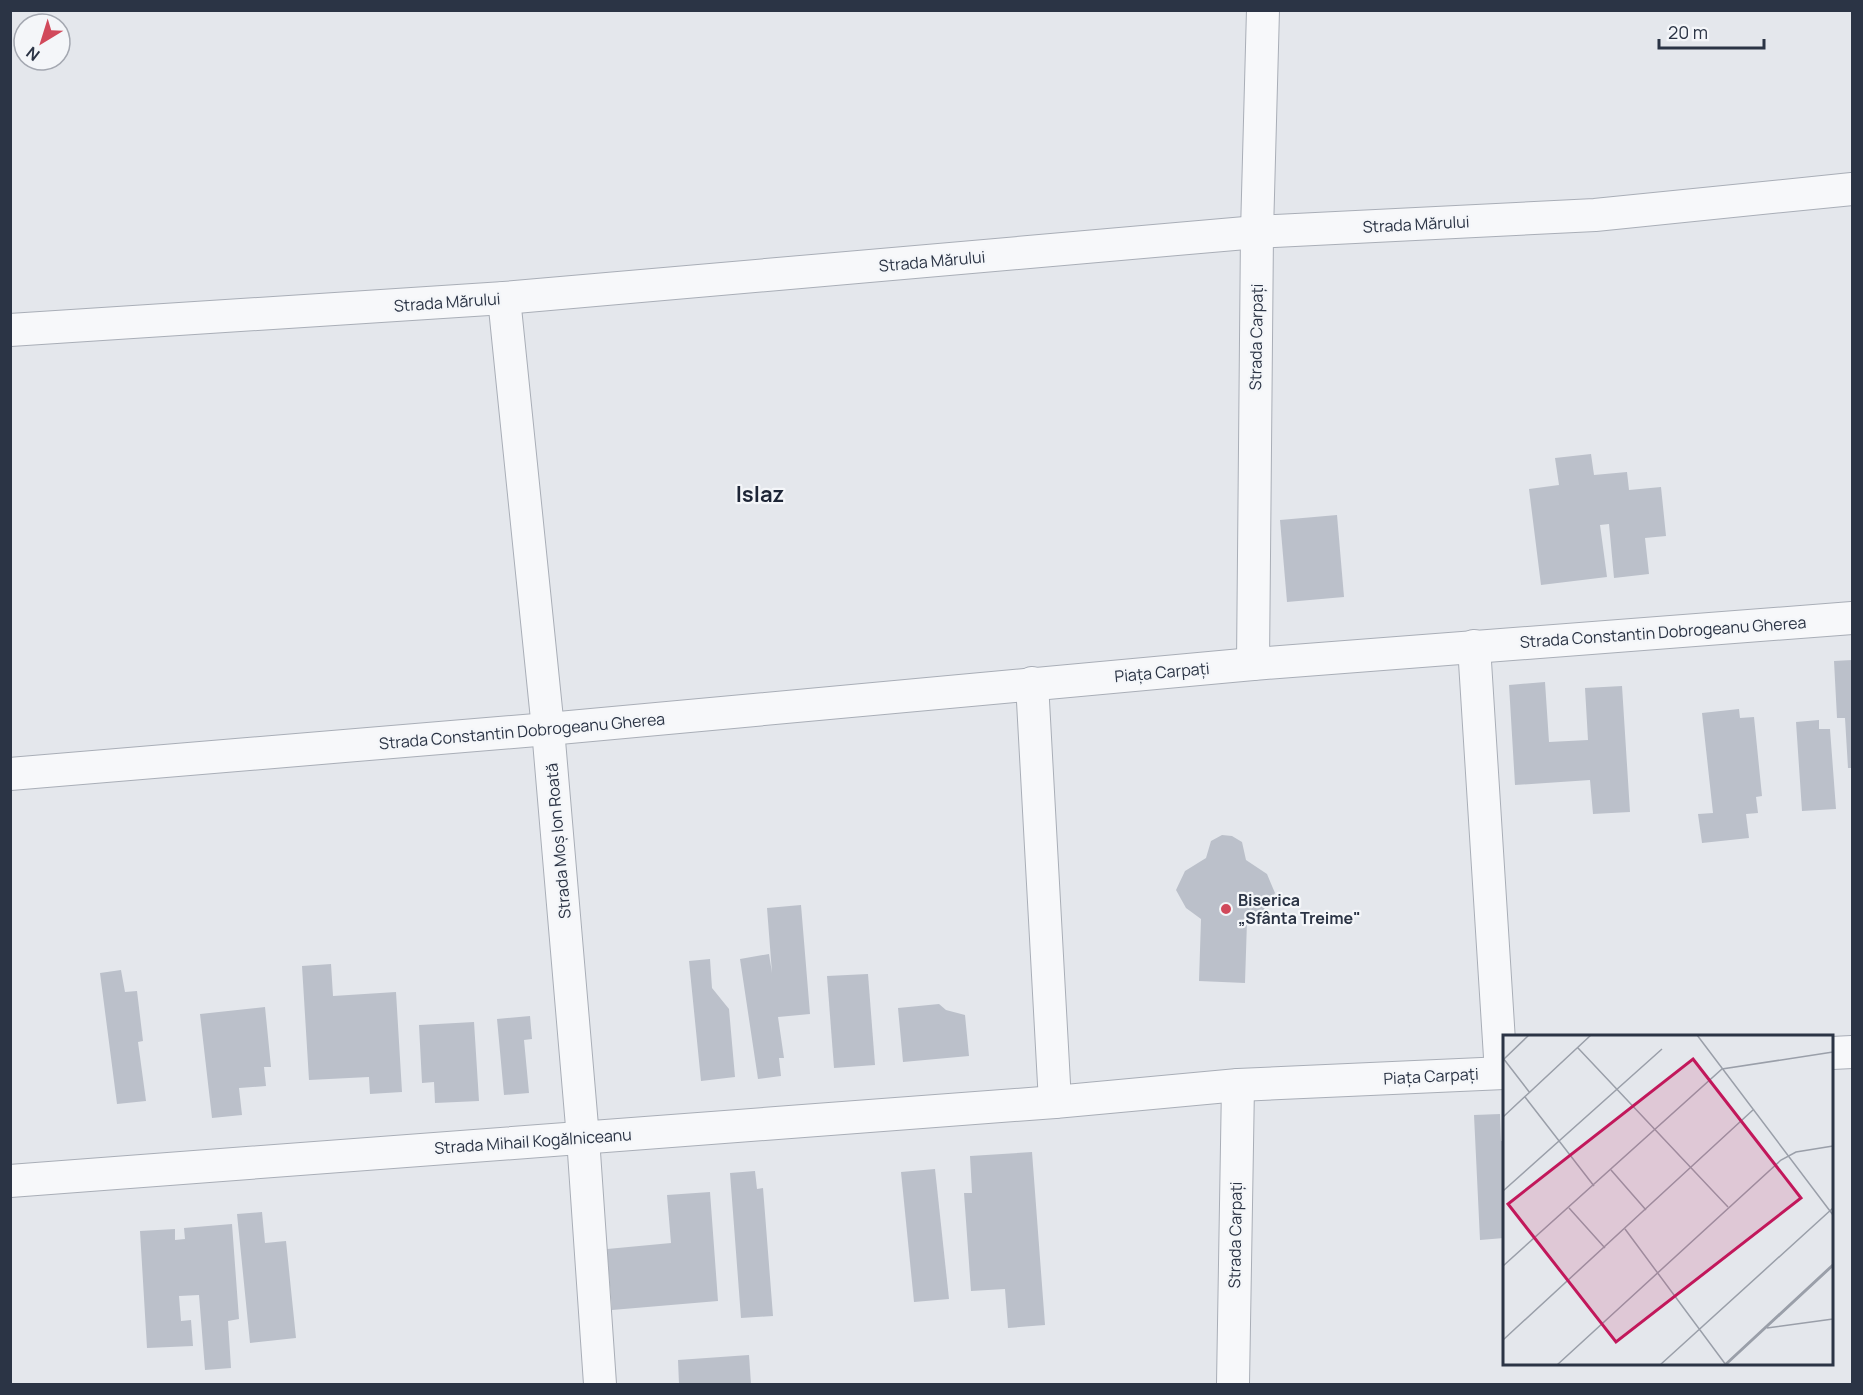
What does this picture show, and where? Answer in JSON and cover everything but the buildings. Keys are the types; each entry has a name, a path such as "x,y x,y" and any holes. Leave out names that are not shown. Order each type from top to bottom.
{"street":[{"name":"Strada Carpați","path":"1253,664 1257,232 1263,10"},
{"name":"Strada Mărului","path":"10,330 504,298 1257,232 1595,215 1852,189"},
{"name":"Strada Moș Ion Roată","path":"504,298 548,729 583,1138 600,1384"},
{"name":"Strada Constantin Dobrogeanu Gherea","path":"1474,646 1852,618"},
{"name":"Piața Carpați","path":"1032,683 1474,646 1503,1073 1238,1085 1056,1102"},
{"name":"Strada Constantin Dobrogeanu Gherea","path":"10,774 548,729 1032,683"},
{"path":"1032,683 1056,1102"},
{"path":"1833,1053 1852,1052"},
{"name":"Strada Carpați","path":"1233,1384 1238,1085"},
{"name":"Strada Mihail Kogălniceanu","path":"10,1180 1056,1102"}],"place":[{"name":"Biserica „Sfânta Treime\"","path":"1226,909"}],"district":[{"name":"Islaz","path":"760,494"}]}
